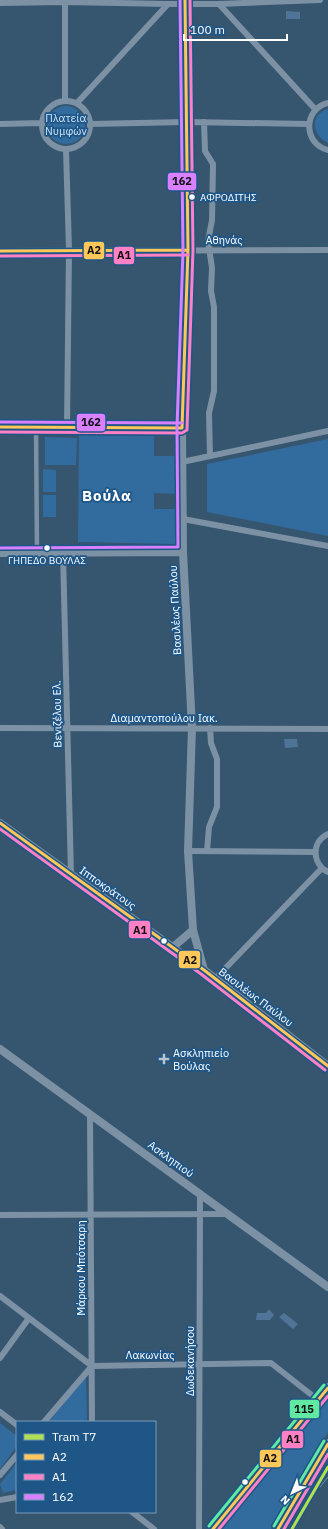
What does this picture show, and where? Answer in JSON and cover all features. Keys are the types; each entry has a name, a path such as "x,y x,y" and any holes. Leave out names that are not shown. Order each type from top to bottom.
{"highway":[{"path":"213,1529 328,1388"},
{"path":"278,1529 328,1444"}],"street":[{"path":"0,3 65,1 168,4 185,2 219,4 320,0"},
{"path":"65,1 65,101"},
{"name":"Βασιλέως Παύλου","path":"185,2 188,250 182,462 183,552 192,728 188,851 193,930 204,970 327,1062"},
{"path":"77,104 168,4"},
{"path":"219,4 315,109"},
{"path":"65,101 77,104 86,112 90,124 86,138 75,147 66,149 52,144 43,132 42,123 44,114 49,107 56,102 65,101"},
{"path":"328,103 322,104 315,109 308,124 311,137 314,141 320,147 328,150"},
{"path":"90,124 187,122 308,124"},
{"path":"204,122 205,151 213,164 212,220 209,235 209,250 212,268 211,291 214,307 214,391 209,413 210,456"},
{"path":"0,124 42,123"},
{"path":"66,149 68,250 67,427"},
{"name":"Αθηνάς","path":"0,251 328,250"},
{"path":"0,427 182,428"},
{"path":"36,427 37,553"},
{"path":"182,462 328,431"},
{"path":"183,519 328,546"},
{"path":"0,553 183,552"},
{"name":"Βενιζέλου Ελ.","path":"63,553 71,875"},
{"name":"Διαμαντοπούλου Ιακ.","path":"0,728 328,729"},
{"path":"207,851 209,827 217,807 218,759 211,743 210,728"},
{"name":"Ιπποκράτους","path":"0,823 204,970"},
{"path":"328,834 320,840 315,852 316,858 322,868 328,872"},
{"path":"188,851 315,852"},
{"path":"215,979 322,868"},
{"path":"173,948 193,930"},
{"name":"Ασκληπιού","path":"0,1049 328,1287"},
{"name":"Μάρκου Μπότσαρη","path":"90,1114 92,1421"},
{"name":"Δωδεκανήσου","path":"199,1529 200,1193"},
{"path":"0,1215 228,1214"},
{"path":"0,1296 92,1366 45,1421"},
{"path":"0,1358 29,1318"},
{"name":"Λακωνίας","path":"92,1366 271,1363 318,1400"},
{"path":"0,1412 16,1424"},
{"path":"0,1476 16,1456"},
{"path":"0,1500 16,1497"},
{"path":"133,1513 154,1529"}],"green space":[{"name":"Πλατεία Νυμφών","path":"66,106 76,109 82,115 85,125 82,135 76,141 66,144 56,141 50,135 47,125 50,115 56,109"},
{"path":"328,109 328,143 323,140 316,130 315,120 318,115"},
{"path":"79,435 154,436 154,456 176,456 176,494 154,493 154,509 176,509 176,544 78,542"},
{"path":"45,437 77,438 76,465 45,465"},
{"path":"328,439 328,536 207,512 207,464"},
{"path":"43,469 56,470 56,492 43,492"},
{"path":"43,495 56,495 56,517 43,517"},
{"path":"86,1375 87,1421 50,1421"},
{"path":"328,1397 328,1432 271,1529 223,1529 227,1522"},
{"path":"0,1423 16,1435 16,1447 0,1469"},
{"path":"16,1463 16,1490 3,1493 0,1484"}],"shaded area":[{"path":"286,11 300,12 300,19 286,19"},
{"path":"284,739 297,739 298,747 285,748"},
{"path":"269,1309 274,1315 270,1320 256,1320 257,1313 266,1313"},
{"path":"284,1313 298,1324 293,1329 279,1317"}],"tram line":[{"name":"Τ7","path":"292,1529 328,1467"},
{"path":"320,1487 328,1477"}],"transit line":[{"name":"162","path":"0,548 178,547 177,428 183,250 180,0"},
{"name":"Α2","path":"182,428 188,250 185,0"},
{"name":"Α1","path":"0,432 182,433 187,430 193,250 190,0"},
{"name":"Α2","path":"0,251 188,250"},
{"name":"Α1","path":"0,256 188,255"},
{"name":"162","path":"0,422 182,423"},
{"name":"Α2","path":"0,427 182,428"},
{"name":"Α2","path":"0,823 204,970 328,1066"},
{"name":"Α1","path":"0,829 201,974 325,1070"},
{"name":"115","path":"209,1526 324,1385"},
{"name":"Α2","path":"213,1529 328,1388"},
{"name":"Α1","path":"219,1529 328,1396"},
{"name":"115","path":"274,1526 324,1441"},
{"name":"Α2","path":"278,1529 328,1444"},
{"name":"Α1","path":"284,1529 328,1454"}],"place":[{"name":"ΑΦΡΟΔΙΤΗΣ","path":"192,197"},
{"name":"ΓΗΠΕΔΟ ΒΟΥΛΑΣ","path":"47,548"},
{"name":"Ασκληπιείο Βούλας","path":"164,1059"}],"district":[{"name":"Βούλα","path":"107,495"}]}
